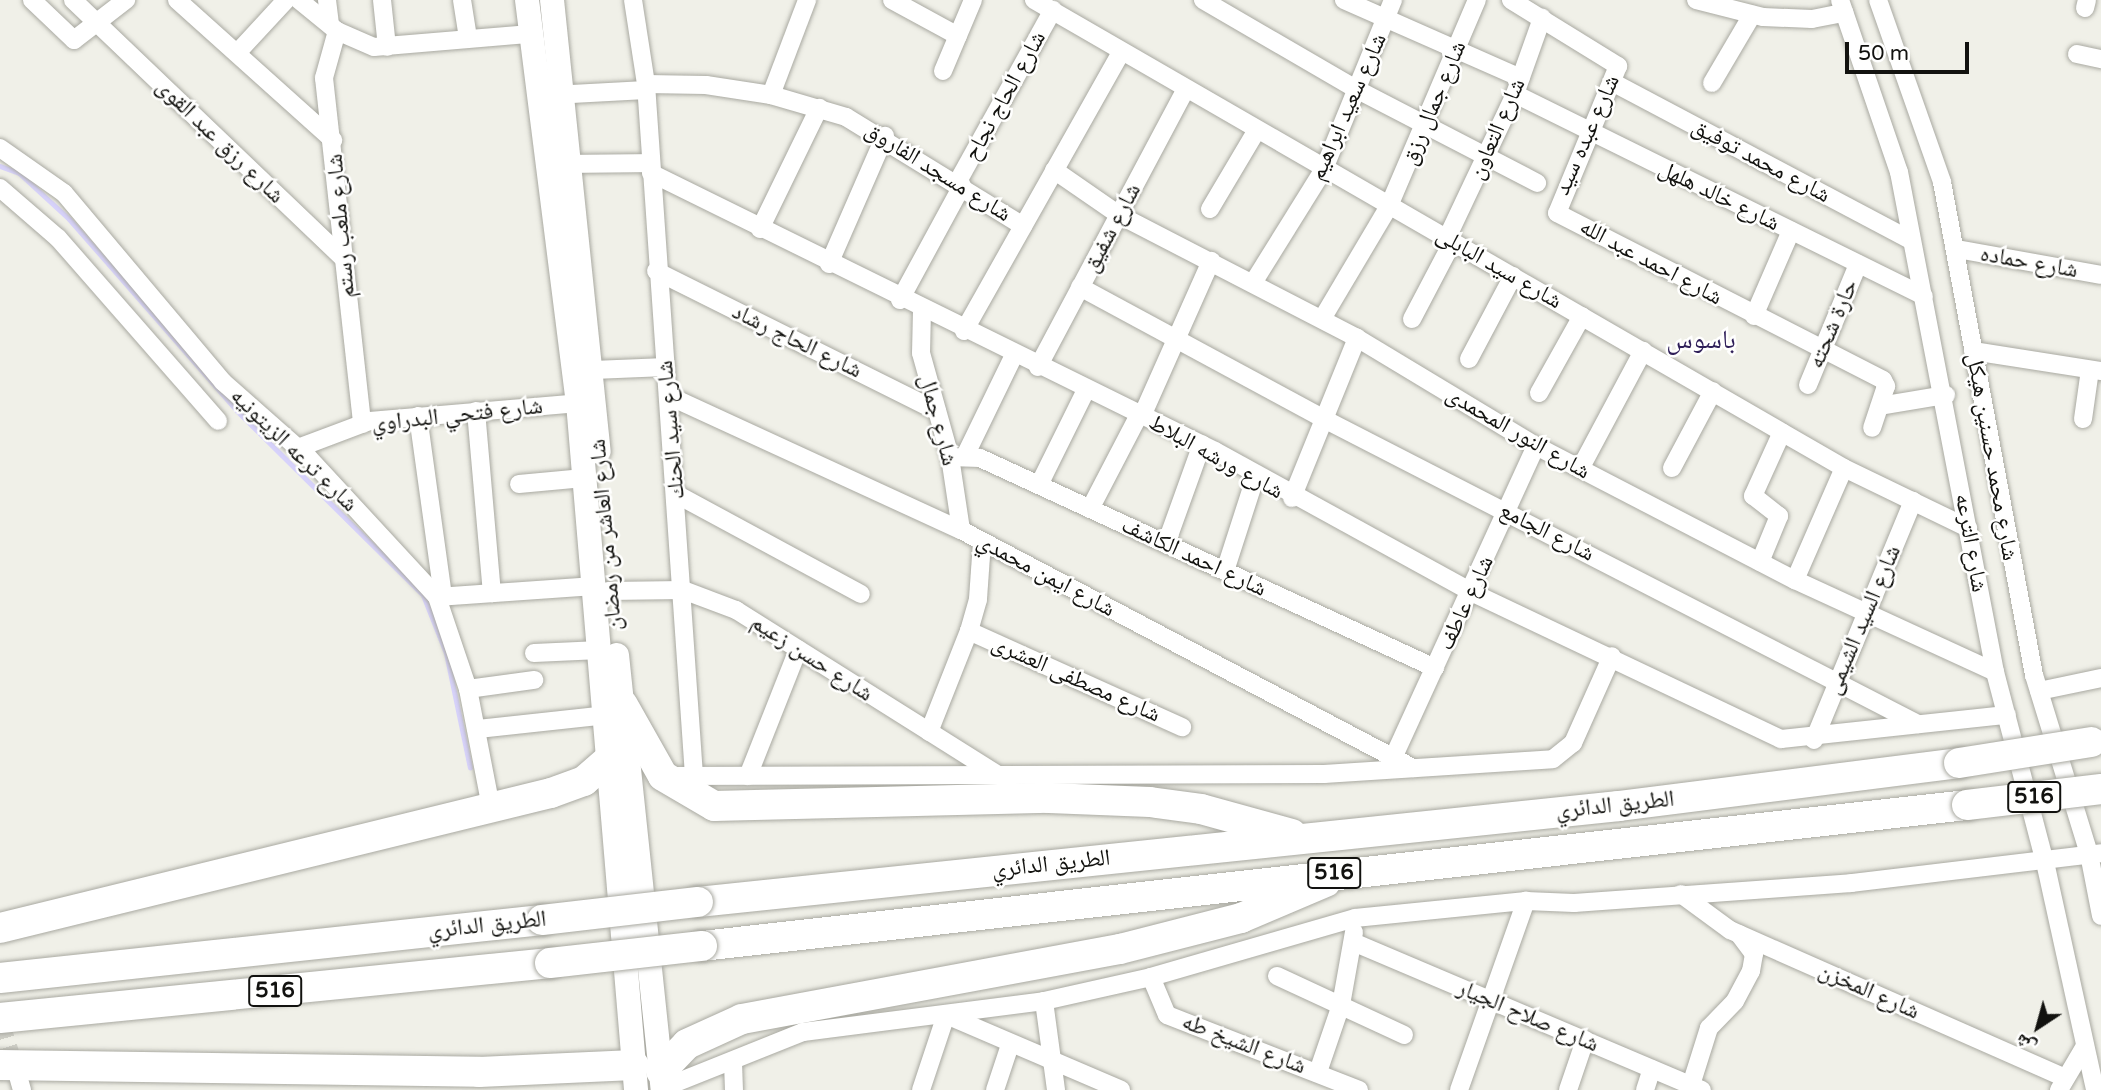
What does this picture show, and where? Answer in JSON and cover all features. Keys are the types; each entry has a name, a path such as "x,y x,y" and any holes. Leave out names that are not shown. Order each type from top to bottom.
{"highway":[{"path":"615,710 663,776 695,800 734,809 1036,799 1150,802 1201,809 1302,837"},
{"name":"الطريق الدائري","path":"0,978 1302,837 1619,806 1959,763 2096,742"},
{"path":"0,928 568,789 610,758"},
{"name":"الطريق الدائري","path":"0,1018 550,963 1342,872 2101,789"},
{"path":"13,1077 652,1081 687,1044 743,1019 1162,939 1241,918 1342,872"}],"main road":[{"name":"شارع العاشر من رمضان","path":"527,0 535,95 578,403 584,478 602,588 652,1081"},
{"name":"شارع العاشر من رمضان","path":"552,0 593,370 602,588 600,650 615,710 610,758 652,1081"}],"street":[{"path":"32,0 69,37 80,39 127,0"},
{"name":"شارع رزق عبد القوى","path":"73,0 342,257"},
{"path":"177,0 333,140"},
{"path":"237,52 286,0"},
{"path":"299,0 333,28 364,45 387,47 530,34"},
{"path":"327,0 333,28"},
{"path":"382,0 387,47"},
{"path":"462,0 468,39"},
{"name":"شارع سيد الحنك","path":"633,0 646,87 656,271 669,396 694,776"},
{"path":"771,95 807,0"},
{"path":"892,0 958,36"},
{"path":"943,71 973,0"},
{"name":"شارع سيد البابلى","path":"1034,0 1256,131 1450,239 1844,468 1968,528"},
{"path":"1203,0 1356,89 1428,123 1537,183"},
{"name":"شارع خالد هلهل","path":"1343,0 1385,23 1456,54 1518,86 1590,132 1924,296"},
{"name":"شارع سعيد ابراهيم","path":"1253,283 1324,169 1393,0"},
{"name":"شارع جمال رزق","path":"1390,206 1428,123 1477,0"},
{"path":"1511,0 1542,18"},
{"path":"1696,0 1752,15 1812,19 1842,6"},
{"name":"شارع محمد حسنين هيكل","path":"1878,0 1934,152 1957,249 1973,351 2039,691 2095,853 2101,914"},
{"name":"شارع الترعه","path":"1842,6 1894,155 1946,395 1995,672 2045,862 2095,1090"},
{"name":"شارع الحاج نجاح","path":"900,300 1053,10"},
{"path":"1712,83 1752,15"},
{"name":"شارع عبده سيد","path":"1542,18 1616,61 1612,82 1556,209"},
{"name":"شارع التعاون","path":"1412,318 1518,86 1542,18"},
{"name":"شارع ملعب رستم","path":"333,28 324,78 333,140 342,257 362,424"},
{"path":"964,331 1121,52"},
{"path":"2077,54 2101,59"},
{"name":"شارع محمد توفيق","path":"1612,82 1911,240"},
{"name":"شارع مسجد الفاروق","path":"535,95 706,85 771,95 819,108 885,136 1023,226"},
{"name":"شارع شفيق","path":"1038,367 1186,89"},
{"path":"760,229 819,108"},
{"path":"1210,209 1256,131"},
{"path":"829,264 885,136"},
{"name":"شارع ترعه الزيتونيه","path":"0,148 64,193 223,382 298,448 440,597 478,729 491,807"},
{"path":"570,164 651,168"},
{"name":"شارع ورشه البلاط","path":"651,168 760,229 900,300 1202,444 1292,498 1471,592 1612,656 1782,740 1814,740"},
{"name":"شارع النور المحمدى","path":"1054,170 1119,215 1357,338 1536,446 1795,580 1995,672"},
{"name":"شارع ترعه الزيتونيه","path":"0,188 58,238 218,421"},
{"path":"1322,319 1390,206"},
{"name":"شارع احمد عبد الله","path":"1556,209 1822,352 1884,380 1880,406"},
{"path":"1754,316 1791,231"},
{"name":"شارع حماده","path":"1957,249 2101,275"},
{"path":"1090,509 1141,416 1211,261"},
{"name":"حارة شحته","path":"1808,385 1858,264"},
{"name":"شارع الحاج رشاد","path":"656,271 937,411"},
{"path":"1469,359 1513,276"},
{"name":"شارع الجامع","path":"1080,287 1324,419 1838,679 1918,724"},
{"name":"شارع جمال","path":"922,310 921,353 937,411 957,456 961,530"},
{"path":"1539,393 1582,316"},
{"path":"1292,498 1357,338"},
{"path":"1580,469 1643,351"},
{"path":"1973,351 2096,370 2083,419"},
{"path":"957,456 1014,355"},
{"path":"593,370 666,367"},
{"path":"1040,485 1086,390"},
{"path":"1672,468 1713,391"},
{"path":"1872,428 1880,406 1946,395"},
{"name":"شارع ايمن محمدي","path":"669,396 961,530 1416,770"},
{"name":"شارع فتحي البدراوي","path":"298,448 362,424 418,416 578,403"},
{"path":"476,411 492,593"},
{"path":"418,416 440,597"},
{"path":"1760,562 1779,516 1753,496 1782,432"},
{"path":"1166,544 1202,444"},
{"name":"شارع عاطف","path":"1393,758 1536,446"},
{"name":"شارع احمد الكاشف","path":"957,456 1040,485 1436,668"},
{"path":"1795,580 1844,468"},
{"path":"1224,571 1256,475"},
{"path":"519,484 584,478"},
{"path":"676,494 861,594"},
{"name":"شارع السيد الشيمى","path":"1814,740 1913,501"},
{"path":"929,732 969,631 978,599 982,542"},
{"name":"شارع حسن زعيم","path":"440,597 602,588 683,590 736,610 998,775"},
{"name":"شارع مصطفى العشرى","path":"969,631 1182,727"},
{"path":"534,653 600,650"},
{"path":"748,776 798,650"},
{"path":"663,776 1416,770 1562,755 1578,734 1612,656"},
{"path":"2039,691 2101,678"},
{"path":"468,689 534,680"},
{"path":"478,729 615,710"},
{"path":"1814,740 1918,724 2007,715"},
{"path":"652,1081 733,1062 803,1032 948,1017 1044,1001 1151,977 1356,918 1526,901 1574,903 2045,862 2095,853"},
{"name":"شارع المخزن","path":"1681,894 1738,933 2061,1084"},
{"path":"1459,1090 1526,901"},
{"path":"1318,1073 1341,1005 1356,918"},
{"path":"1696,1088 1712,1021 1735,1001 1752,971 1754,954 1738,933"},
{"name":"شارع صلاح الجيار","path":"1353,942 1696,1088"},
{"path":"1277,976 1405,1035"},
{"name":"شارع الشيخ طه","path":"1151,977 1167,1015 1359,1090"},
{"path":"1044,1001 1056,1090"},
{"path":"948,1017 1052,1064 1121,1090"},
{"path":"921,1090 948,1017"},
{"path":"1568,1090 1585,1040"},
{"path":"995,1090 1010,1045"},
{"path":"2061,1084 2085,1046"},
{"path":"733,1062 734,1090"},
{"path":"1645,1090 1652,1069"}],"waterway":[{"path":"0,166 19,173 69,219 237,411 423,595 446,653 470,768"}],"tunnel":[{"path":"0,1021 16,1071"}],"district":[{"name":"باسوس","path":"1701,340"}]}
